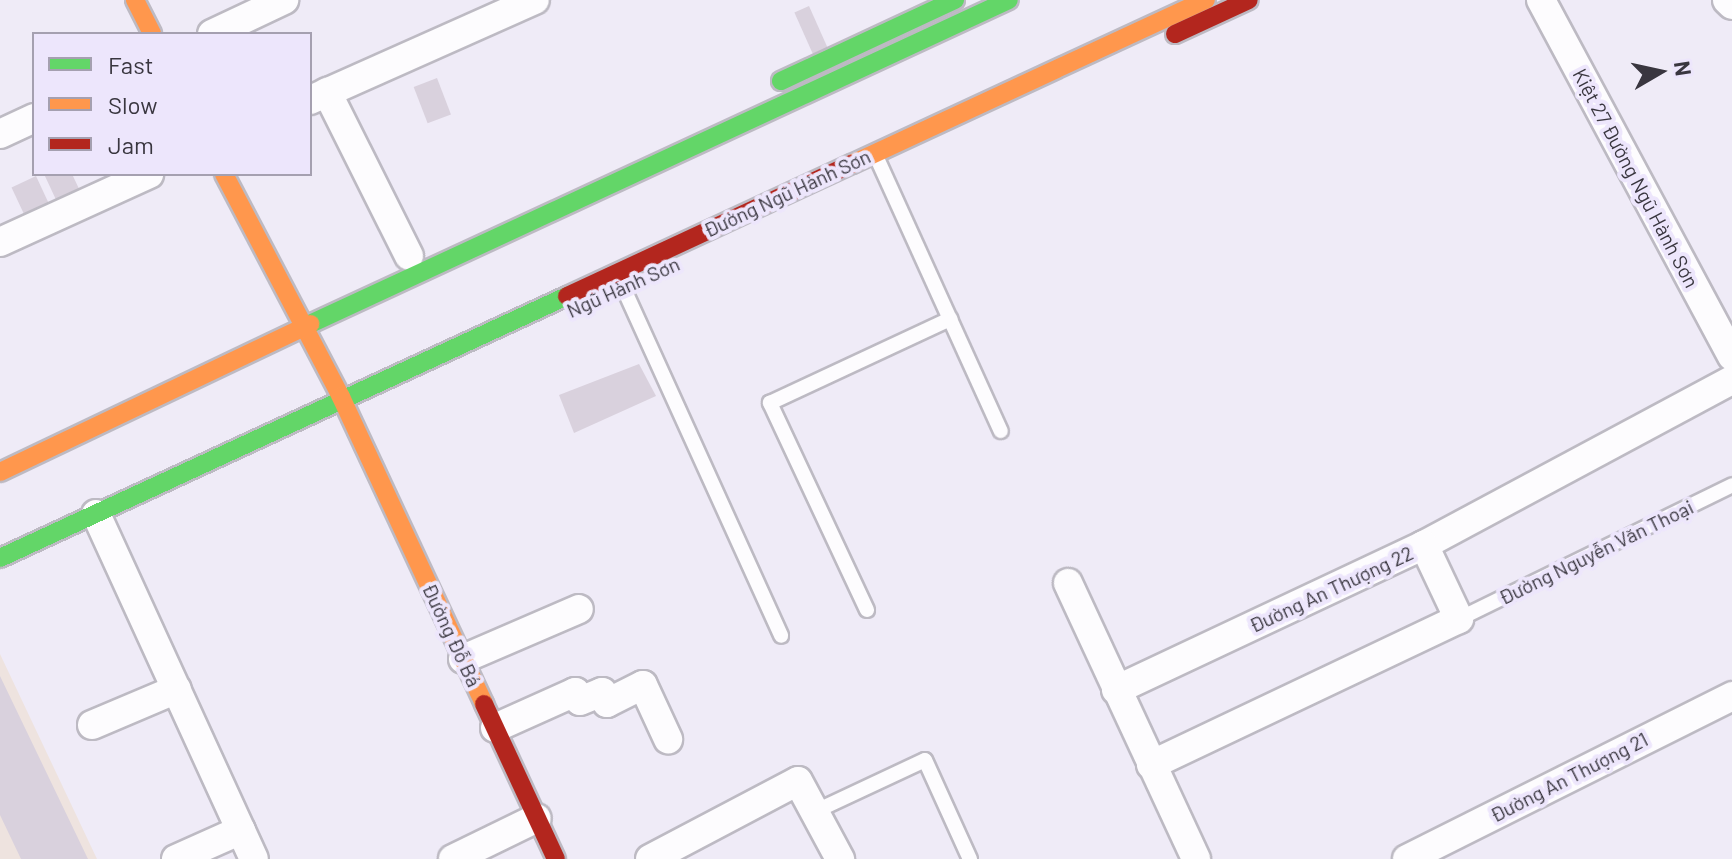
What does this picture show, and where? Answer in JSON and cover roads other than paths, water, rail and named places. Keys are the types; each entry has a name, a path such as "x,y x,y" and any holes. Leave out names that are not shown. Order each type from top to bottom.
{"main road":[{"path":"135,0 151,32"},
{"path":"766,88 920,7 955,0"},
{"path":"0,472 304,330 432,266 1009,0"},
{"name":"Đường Ngũ Hành Sơn","path":"109,525 281,425 344,404 620,280 875,152 1206,0"},
{"name":"Ngũ Hành Sơn","path":"620,280 883,170 1249,0"},
{"name":"Đường Đỗ Bá","path":"225,176 344,404 556,859"},
{"path":"98,404 366,277"},
{"path":"0,558 109,525 344,404"}],"street":[{"path":"216,32 284,0"},
{"path":"409,256 319,96 535,0"},
{"name":"Kiệt 27 Đường Ngũ Hành Sơn","path":"1541,0 1732,356"},
{"path":"1727,0 1732,5"},
{"path":"0,134 32,119"},
{"path":"0,242 145,176"},
{"path":"1424,545 1732,380"},
{"path":"109,525 177,689 254,859"},
{"name":"Đường An Thượng 22","path":"1116,690 1424,545 1459,619"},
{"path":"1068,583 1196,859"},
{"path":"463,659 579,609"},
{"path":"1151,765 1459,619"},
{"path":"495,728 575,692 580,701 602,692 607,703 643,685 668,739"},
{"path":"92,725 177,689"},
{"name":"Đường An Thượng 21","path":"1407,859 1732,696"},
{"path":"650,859 798,781 840,859"},
{"path":"453,859 537,818"},
{"path":"176,859 241,830"}],"lane":[{"path":"875,152 1001,431"},
{"path":"620,280 781,636"},
{"path":"867,610 770,403 950,319"},
{"name":"Đường Nguyễn Văn Thoại","path":"1459,619 1732,485"},
{"path":"816,811 925,760 970,859"}]}
